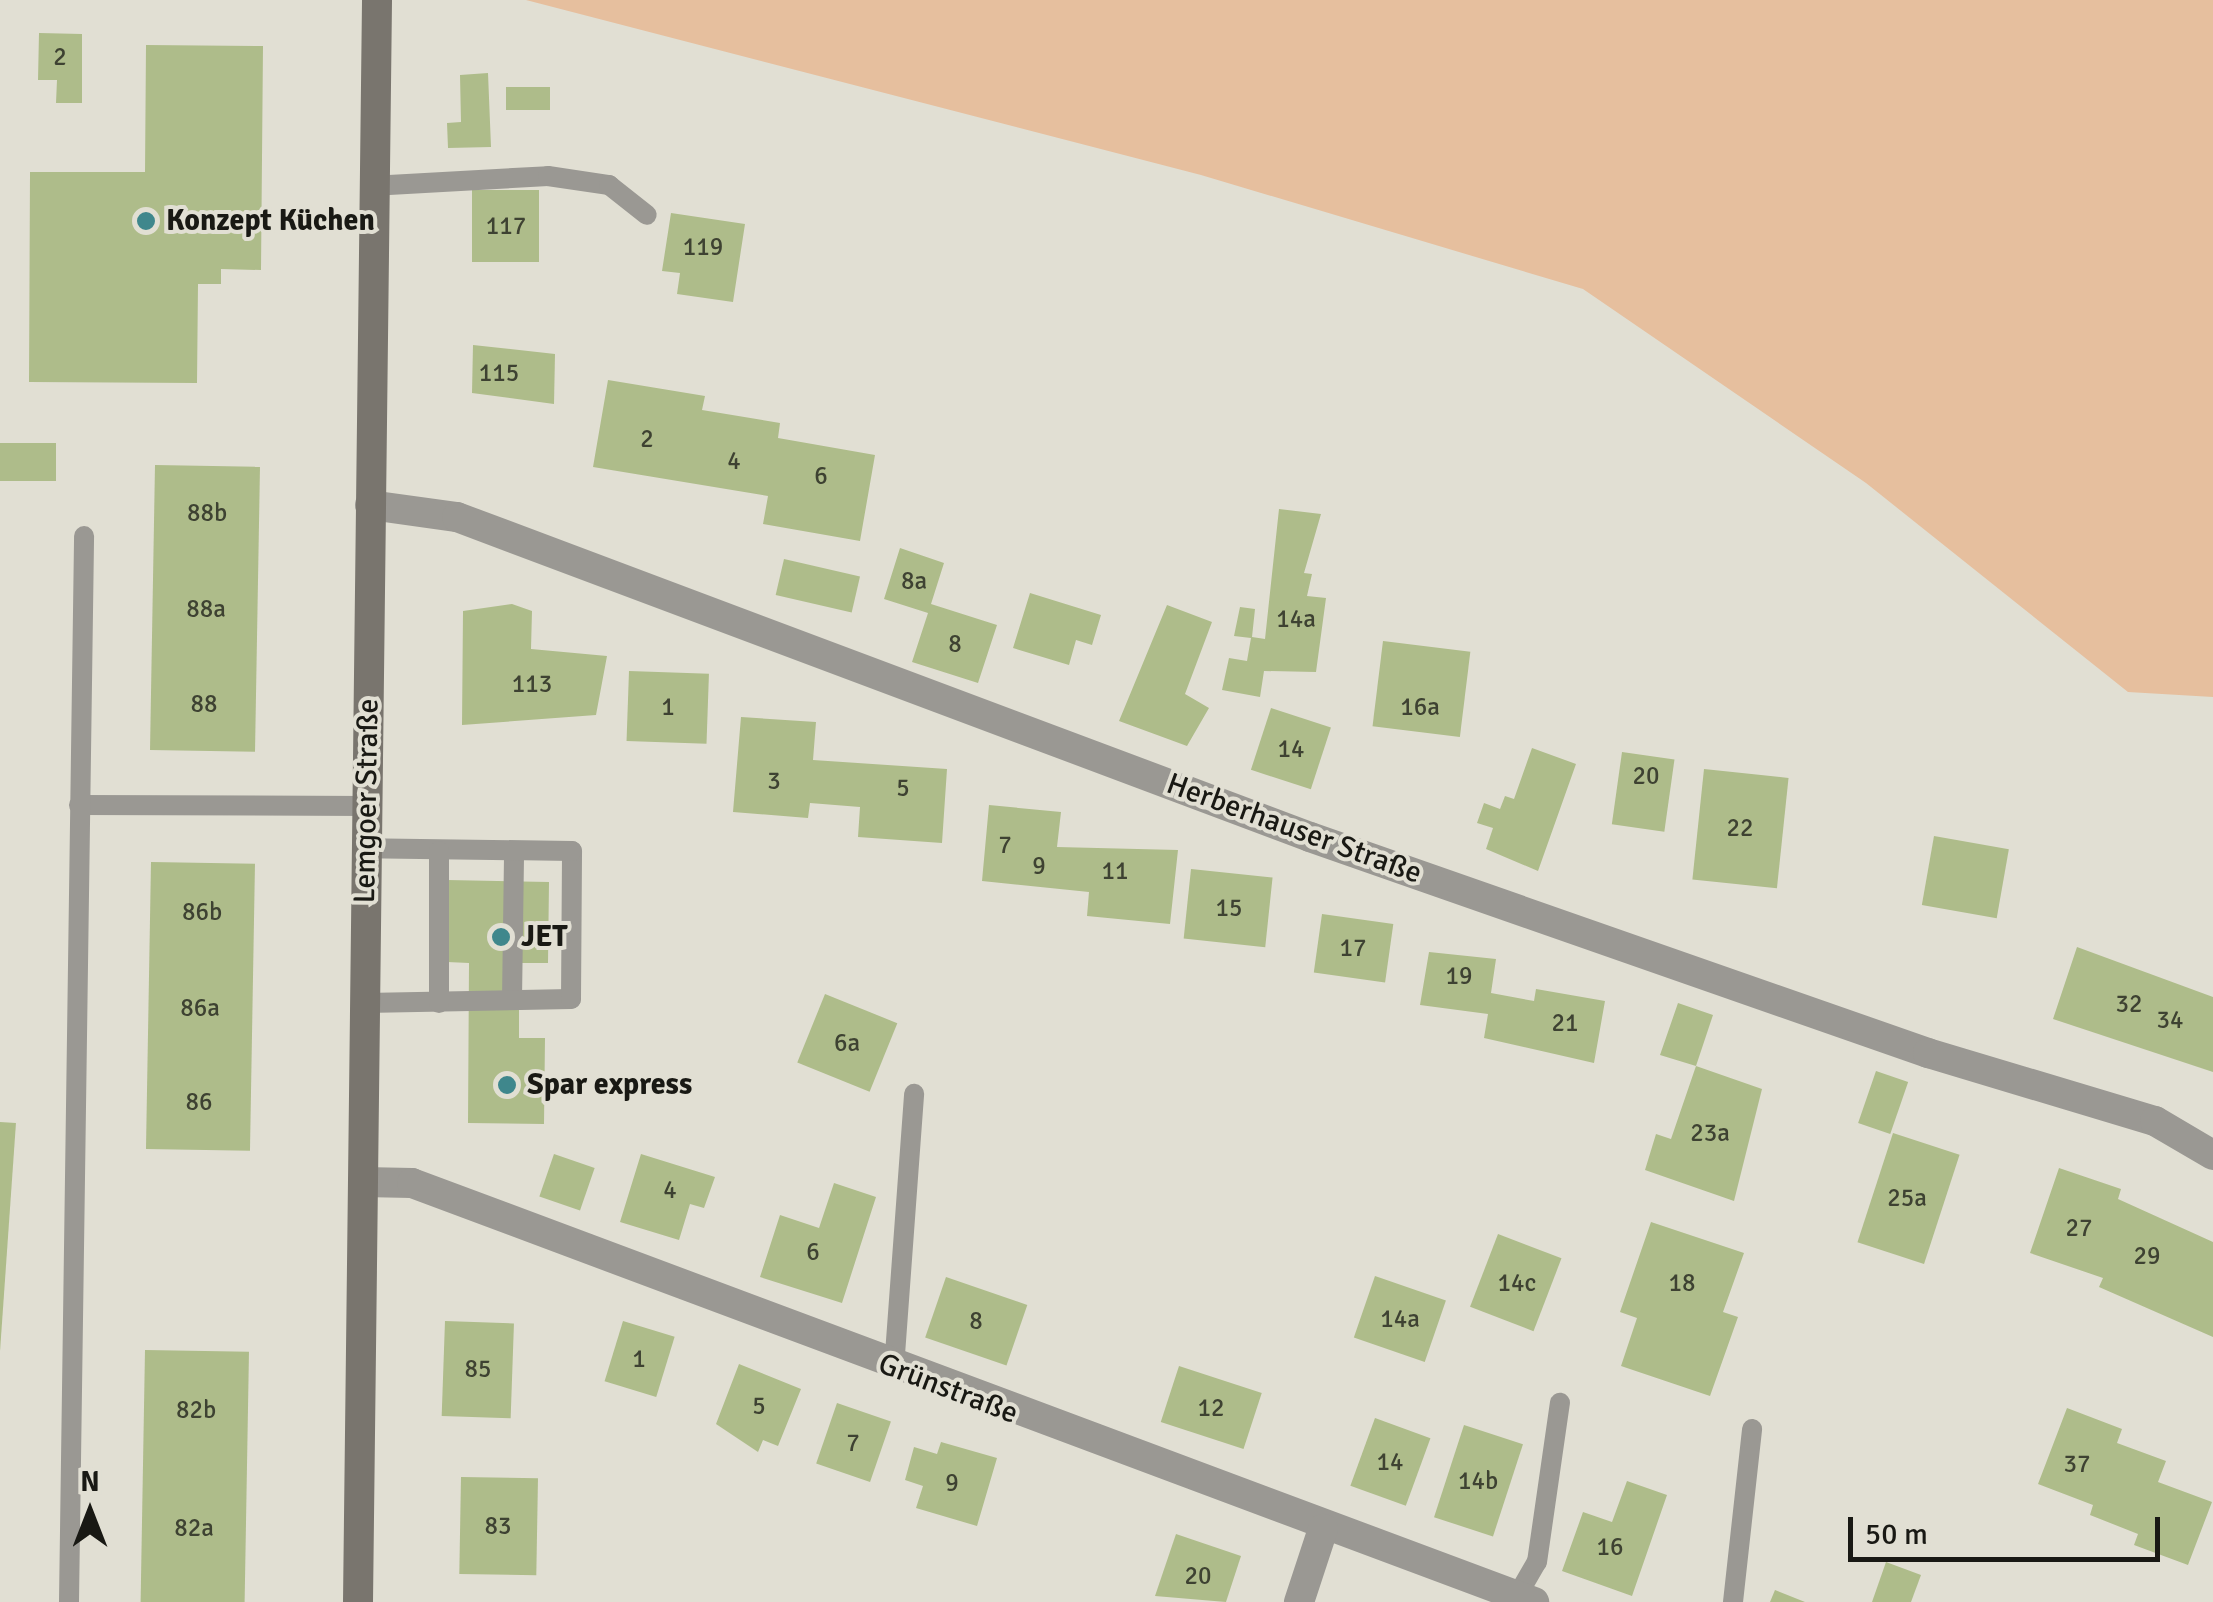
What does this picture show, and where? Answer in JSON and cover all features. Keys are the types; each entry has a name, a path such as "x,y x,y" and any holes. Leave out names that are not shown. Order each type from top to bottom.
{"main road":[{"name":"Lemgoer Straße","path":"358,1602 371,186 377,0"}],"street":[{"name":"Herberhauser Straße","path":"370,506 456,517 1310,837 1928,1052 2155,1121 2213,1156"},
{"name":"Grünstraße","path":"363,1182 412,1183 1323,1529 1525,1599"},
{"path":"1299,1602 1323,1529"}],"lane":[{"path":"371,186 548,176 609,185 646,215"},
{"path":"68,1602 84,536"},
{"path":"78,805 368,806"},
{"path":"365,1003 571,999 572,851 367,848"},
{"path":"438,1003 440,851"},
{"path":"512,1000 514,851"},
{"path":"894,1368 914,1094"},
{"path":"1525,1599 1537,1562 1560,1403"},
{"path":"1734,1602 1752,1429"}],"shaded area":[{"path":"526,0 2213,0 2213,697 2128,692 1866,483 1583,289 1201,175"}],"building":[{"path":"39,33 82,34 82,103 56,103 57,80 38,80"},
{"name":"Konzept Küchen","path":"146,45 263,46 261,270 221,269 221,284 198,284 197,383 29,382 30,172 145,172"},
{"path":"488,73 491,147 448,148 447,123 461,122 460,75"},
{"path":"506,87 550,87 550,110 506,110"},
{"path":"472,190 539,190 539,262 472,262"},
{"path":"671,213 745,224 733,302 677,294 680,273 662,271"},
{"path":"473,345 555,354 554,404 472,393"},
{"path":"608,380 705,396 702,410 780,423 778,438 875,455 860,541 763,524 768,496 593,467"},
{"path":"0,443 56,443 56,481 0,481"},
{"path":"155,465 260,467 255,752 150,750"},
{"path":"1279,509 1321,514 1304,573 1312,574 1307,596 1326,598 1316,672 1264,671 1260,697 1222,690 1229,658 1247,661 1251,638 1234,636 1240,607 1255,609 1252,637 1265,639"},
{"path":"900,548 944,563 931,604 997,625 978,683 912,662 928,613 884,599"},
{"path":"784,559 860,577 852,613 776,595"},
{"path":"1030,593 1101,615 1092,645 1076,640 1069,665 1013,648"},
{"path":"512,604 532,611 531,649 607,656 596,715 462,725 463,611"},
{"path":"1167,605 1212,622 1185,694 1209,708 1187,746 1119,721"},
{"path":"1383,641 1470,652 1460,737 1373,726"},
{"path":"629,671 709,674 707,744 627,741"},
{"path":"1271,708 1331,727 1311,789 1251,770"},
{"path":"741,717 816,722 813,760 947,769 942,843 858,837 860,807 810,803 808,818 733,812"},
{"path":"1532,748 1576,764 1538,871 1486,849 1493,828 1477,823 1484,803 1500,809 1505,796 1514,799"},
{"path":"1622,752 1674,759 1664,832 1612,824"},
{"path":"1704,769 1789,778 1777,888 1692,879"},
{"path":"989,805 1061,812 1057,847 1178,850 1170,924 1087,916 1089,892 982,881"},
{"path":"1934,836 2009,849 1997,918 1922,905"},
{"path":"151,862 255,864 250,1151 146,1149"},
{"path":"1191,869 1273,878 1265,947 1184,939"},
{"path":"447,880 549,882 548,963 519,963 519,1038 545,1038 544,1124 468,1123 469,963 447,962"},
{"path":"1322,914 1393,924 1385,982 1314,972"},
{"path":"2077,947 2213,997 2213,1072 2053,1019"},
{"path":"1429,952 1496,959 1491,993 1534,1001 1536,989 1605,1001 1594,1063 1484,1038 1488,1014 1420,1005"},
{"path":"825,994 897,1023 870,1092 797,1063"},
{"path":"1678,1003 1713,1015 1696,1066 1660,1055"},
{"path":"1696,1066 1762,1089 1734,1201 1645,1170 1656,1134 1671,1139"},
{"path":"1876,1071 1908,1082 1890,1134 1858,1123"},
{"path":"0,1122 16,1123 0,1351"},
{"path":"1893,1133 1960,1155 1924,1264 1857,1242"},
{"path":"554,1154 595,1168 580,1211 539,1197"},
{"path":"641,1154 715,1177 704,1208 690,1204 679,1240 620,1222"},
{"path":"2059,1168 2121,1189 2118,1199 2213,1242 2213,1337 2099,1287 2103,1278 2030,1253"},
{"path":"834,1183 876,1197 842,1303 760,1277 780,1215 819,1228"},
{"path":"1651,1222 1744,1253 1723,1312 1738,1317 1710,1396 1621,1366 1637,1318 1620,1312"},
{"path":"1498,1234 1561,1258 1534,1331 1470,1307"},
{"path":"1375,1276 1446,1300 1425,1362 1354,1337"},
{"path":"946,1277 1027,1305 1006,1366 925,1338"},
{"path":"445,1321 514,1323 511,1418 442,1416"},
{"path":"623,1321 675,1337 656,1397 605,1381"},
{"path":"145,1350 249,1352 245,1602 141,1602"},
{"path":"739,1364 801,1389 778,1446 763,1440 758,1452 716,1424"},
{"path":"1179,1366 1262,1393 1244,1449 1161,1422"},
{"path":"837,1403 891,1422 870,1482 816,1464"},
{"path":"2067,1408 2122,1429 2117,1443 2166,1461 2158,1482 2212,1502 2188,1565 2134,1545 2138,1534 2090,1515 2093,1505 2038,1484"},
{"path":"1375,1418 1430,1438 1406,1506 1350,1486"},
{"path":"1464,1425 1523,1444 1493,1536 1434,1517"},
{"path":"941,1442 997,1458 977,1526 916,1508 923,1486 905,1480 914,1447 937,1454"},
{"path":"461,1477 538,1478 536,1575 459,1574"},
{"path":"1627,1481 1667,1495 1632,1596 1562,1571 1583,1512 1612,1522"},
{"path":"1176,1534 1241,1556 1226,1602 1155,1596"},
{"path":"1886,1562 1921,1575 1911,1602 1872,1602"},
{"path":"1775,1590 1805,1602 1770,1602"}],"place":[{"name":"Konzept Küchen","path":"146,221"},
{"name":"JET","path":"501,937"},
{"name":"Spar express","path":"507,1085"}]}
